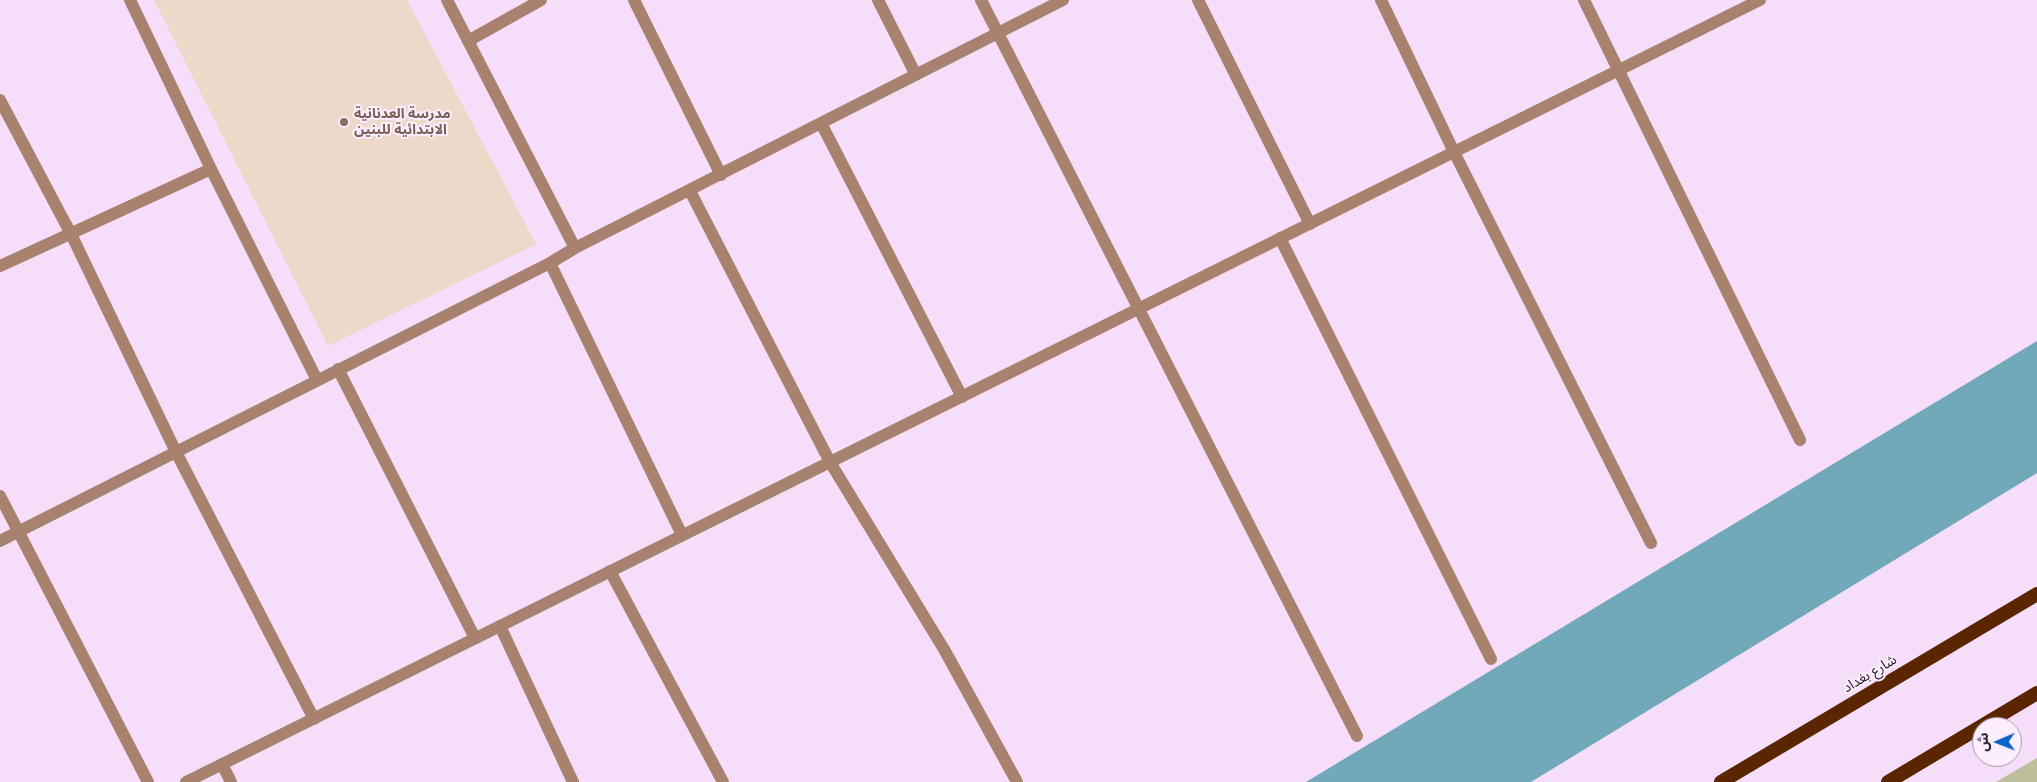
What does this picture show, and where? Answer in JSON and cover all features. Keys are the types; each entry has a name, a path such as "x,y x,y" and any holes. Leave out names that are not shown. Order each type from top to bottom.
{"highway":[{"name":"شارع بغداد","path":"1720,782 2037,594"},
{"path":"1888,782 2037,693"}],"street":[{"path":"130,0 211,169 317,380"},
{"path":"447,0 575,248"},
{"path":"468,41 541,0"},
{"path":"634,0 721,175"},
{"path":"878,0 916,75"},
{"path":"981,0 1357,736"},
{"path":"0,541 550,263 575,248 1063,0"},
{"path":"1198,0 1310,224"},
{"path":"1381,0 1454,152 1652,543"},
{"path":"1584,0 1800,440"},
{"path":"186,782 1760,0"},
{"path":"0,100 71,234 176,452 314,719"},
{"path":"821,123 962,397"},
{"path":"0,266 211,169"},
{"path":"690,191 830,462 945,651 1017,782"},
{"path":"1280,238 1491,658"},
{"path":"550,263 682,535"},
{"path":"338,369 476,638"},
{"path":"0,496 148,782"},
{"path":"610,571 723,782"},
{"path":"500,626 573,782"},
{"path":"222,764 231,782"}],"shaded area":[{"name":"مدرسة العدنانية الابتدائية للبنين","path":"154,0 407,0 536,244 328,346"}],"green space":[{"path":"2037,758 2037,782 1996,782 2022,767"}],"water":[{"path":"2037,341 2037,473 1531,782 1306,782"}],"place":[{"name":"مدرسة العدنانية الابتدائية للبنين","path":"344,122"}]}
